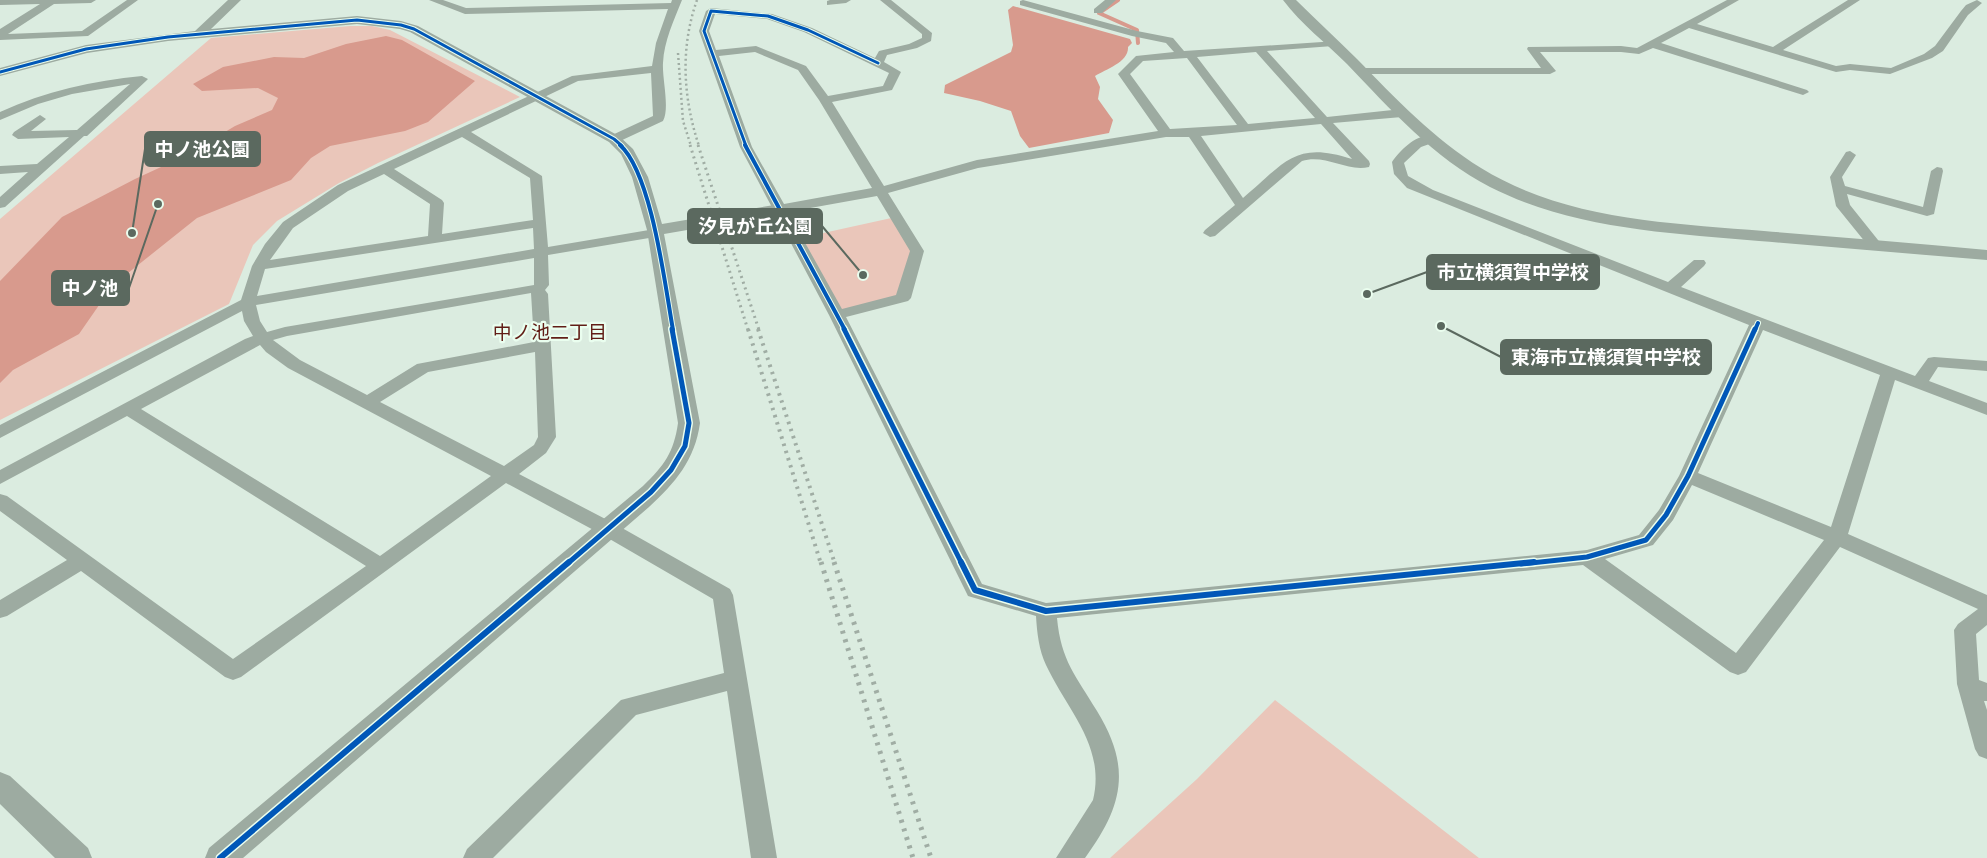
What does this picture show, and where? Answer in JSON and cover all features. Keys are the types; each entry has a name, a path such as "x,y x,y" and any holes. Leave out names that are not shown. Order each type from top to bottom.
{"street":[{"path":"0,2 91,0"},
{"path":"0,35 84,34 133,0"},
{"path":"198,34 235,0"},
{"path":"434,0 465,11 561,10 676,3 666,25 657,69 661,102 659,118 614,139"},
{"path":"561,10 566,0"},
{"path":"830,3 846,0"},
{"path":"878,63 883,54 913,46 927,39 927,33 885,0"},
{"path":"1098,11 1111,0"},
{"path":"1288,0 1431,140 1464,165 1496,183 1560,207 1648,226 1875,244 1987,256"},
{"path":"1361,71 1550,71 1532,49 1621,49 1639,51 1689,26 1734,0"},
{"path":"1774,51 1855,0"},
{"path":"1961,0 1980,3"},
{"path":"0,35 51,1"},
{"path":"1023,3 1136,34 1168,40 1185,54 1245,128"},
{"path":"1689,26 1836,69 1848,66 1891,71 1934,53 1946,40 1969,6 1980,3"},
{"path":"825,100 888,88 895,72 808,30 768,16 711,11 704,31 711,54 746,147 774,210 837,316 975,590 1046,611 1587,557 1646,540 1666,515 1688,476 1758,323"},
{"path":"0,72 86,49 198,34 357,20 401,25 414,30 614,139 628,152 640,177 655,232 690,423 685,445 676,464 662,481 608,529 220,858"},
{"path":"84,34 88,45"},
{"path":"1166,134 1124,74 1140,58 1333,43"},
{"path":"1652,44 1803,92"},
{"path":"1210,233 1298,158 1303,156 1329,156 1359,165 1364,164 1258,48"},
{"path":"711,54 756,49 802,68 825,100 917,251 903,298 837,316"},
{"path":"657,69 576,78 344,188 288,225 270,246 259,266 248,302 252,321 263,338 272,349 294,364 608,529 723,595 764,858"},
{"path":"0,116 63,93 120,81 142,80 0,204"},
{"path":"0,106 13,110"},
{"path":"0,432 248,302 542,253 655,232 677,226 880,191 977,164 1166,134 1402,113"},
{"path":"40,119 18,136 83,133"},
{"path":"461,131 536,176 542,253 542,285 537,290"},
{"path":"1193,133 1242,206"},
{"path":"1431,140 1422,141 1412,147 1398,162 1398,172 1401,178 1416,187 1758,323 1987,409"},
{"path":"1850,155 1836,176 1843,206 1875,244"},
{"path":"0,170 41,168"},
{"path":"384,168 437,203 435,239"},
{"path":"1838,188 1927,212 1930,211 1937,171"},
{"path":"259,266 540,223"},
{"path":"1671,288 1699,263"},
{"path":"0,478 251,342 285,332 531,289 537,290 540,294 545,443 381,566 233,671 0,501"},
{"path":"368,402 424,368 542,346"},
{"path":"1918,383 1934,362 1987,366"},
{"path":"1587,557 1738,666 1837,537 1889,372"},
{"path":"128,409 381,566"},
{"path":"1688,476 1837,537 1987,604"},
{"path":"0,610 82,561"},
{"path":"1046,611 1048,636 1054,658 1092,721 1102,747 1107,775 1106,798 1094,822 1069,858"},
{"path":"1987,614 1965,630 1978,689 1987,749"},
{"path":"476,858 629,707 736,678"},
{"path":"0,785 77,858"}],"shaded area":[{"path":"1013,6 1130,39 1132,43 1128,47 1125,57 1095,76 1100,87 1098,99 1113,120 1109,133 1029,148 1020,136 1011,111 980,101 944,93 945,85 1011,52 1013,45 1008,10"},
{"path":"350,26 372,26 390,30 520,97 378,163 339,183 277,221 253,245 229,304 0,420 0,219 211,38"},
{"path":"386,36 402,40 475,81 428,122 405,131 330,146 311,158 291,180 197,218 113,285 79,334 13,370 0,383 0,281 62,217 135,179 185,156 235,126 272,110 278,98 258,88 202,91 193,84 223,67 274,57 304,58 346,44"},
{"path":"896,217 917,251 903,298 837,315 796,239"},
{"path":"1275,700 1479,858 1110,858 1197,779"}],"waterway":[{"path":"1118,0 1099,13 1137,30 1138,43"}],"railway":[{"path":"697,0 688,36 686,73 690,110 699,146"},
{"path":"678,53 683,121 691,146"},
{"path":"690,145 748,330"},
{"path":"698,145 759,330"},
{"path":"748,329 821,564"},
{"path":"758,329 835,564"},
{"path":"821,562 913,858"},
{"path":"834,562 931,858"}],"cycle path":[{"path":"878,63 808,30 768,16 711,11 704,31 746,147 837,315 975,590 1046,611 1587,557 1646,540 1666,515 1688,476 1758,323"},
{"path":"0,72 86,49 168,37 357,20 401,25 414,29 614,139 628,152 640,177 655,230 689,423 685,446 679,459 662,481 641,501 220,858"}],"place":[{"name":"中ノ池","path":"158,204"},
{"name":"中ノ池公園","path":"132,233"},
{"name":"汐見が丘公園","path":"863,275"},
{"name":"市立横須賀中学校","path":"1367,294"},
{"name":"東海市立横須賀中学校","path":"1441,326"}],"district":[{"name":"中ノ池二丁目","path":"550,332"}]}
